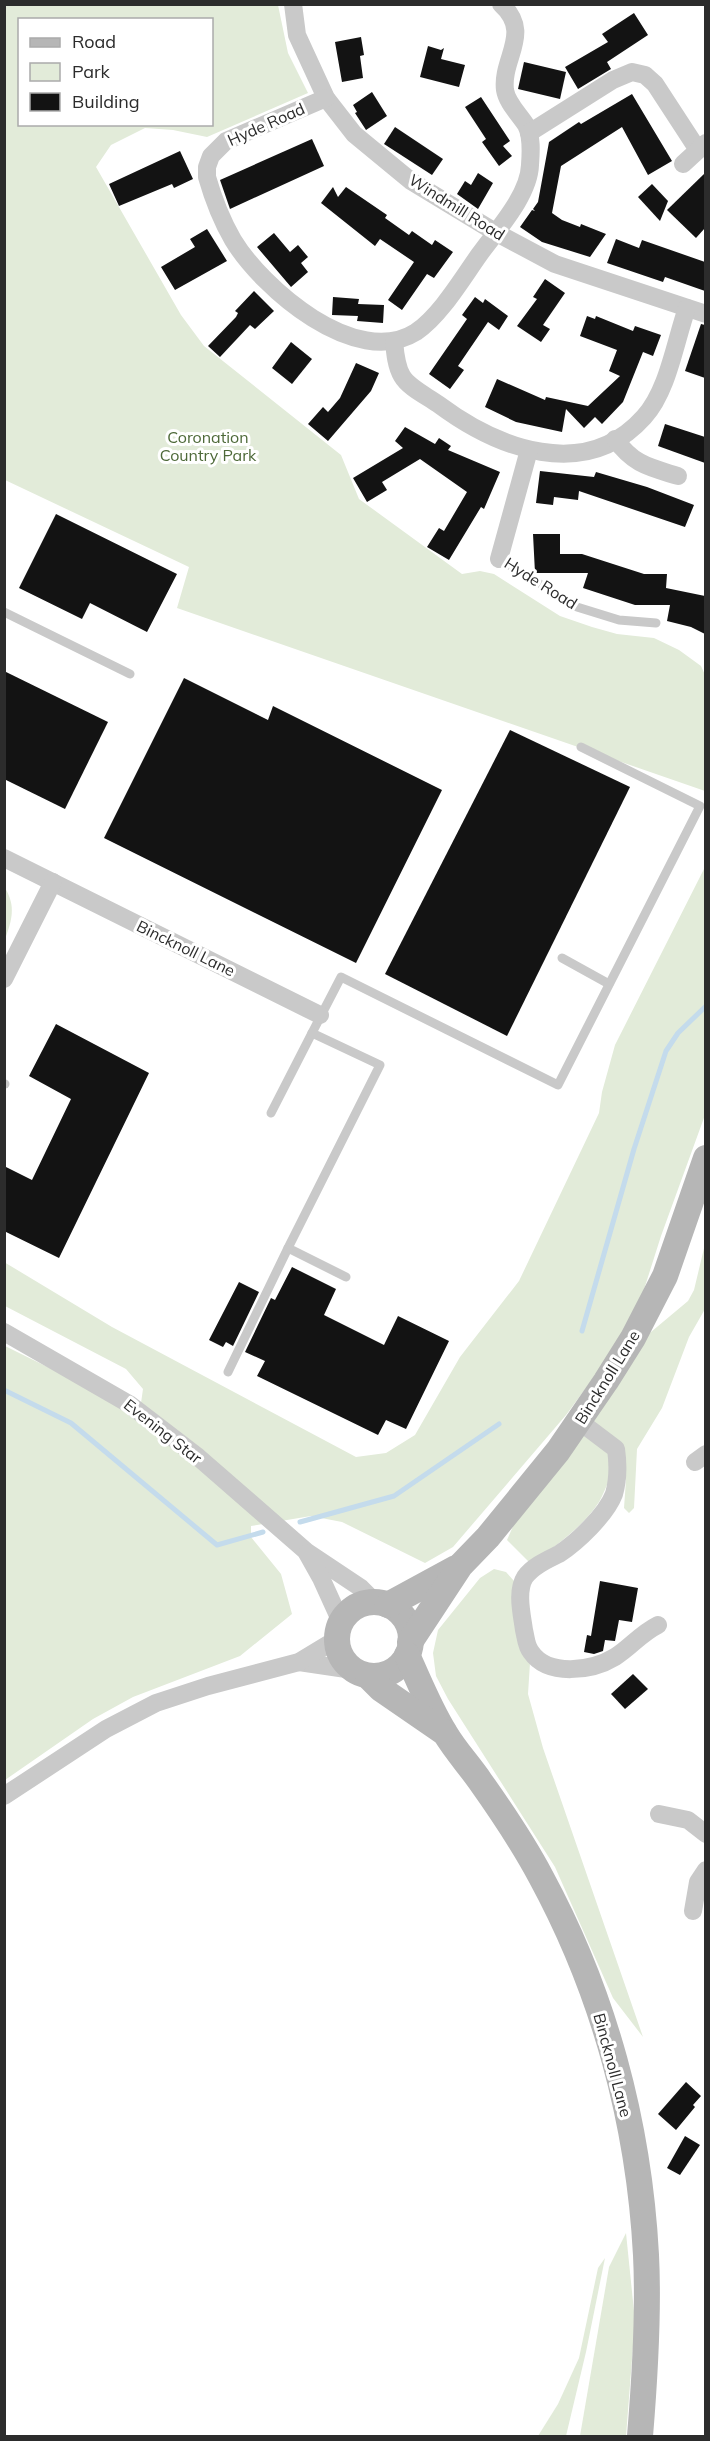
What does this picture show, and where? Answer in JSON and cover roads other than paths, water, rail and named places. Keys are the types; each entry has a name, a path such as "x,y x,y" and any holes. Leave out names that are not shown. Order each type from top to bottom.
{"street":[{"name":"Windmill Road","path":"293,4 297,35 326,98 341,119 372,150 411,181 495,232 555,264 705,314"},
{"path":"501,4 512,17 516,33 505,90 529,133 613,80 632,72 645,75 655,84 702,146 683,164"},
{"name":"Hyde Road","path":"326,98 226,141 211,156 207,177 232,238 245,258 278,293 294,307 341,333 361,339 394,341 416,332 432,318 518,200 530,169 529,133"},
{"path":"394,341 402,377 476,429 529,450 559,454 579,453 591,451 615,439 635,425 653,406 664,380 687,308"},
{"path":"615,439 642,465 678,476"},
{"name":"Hyde Road","path":"499,559 529,450"},
{"name":"Bincknoll Lane","path":"4,858 320,1015"},
{"path":"4,979 52,882"},
{"name":"Bincknoll Lane","path":"640,2436 645,2373 646,2255 635,2160 617,2067 581,1959 561,1915 521,1842 445,1733 409,1649 460,1566 558,1451 633,1338 665,1276 705,1158"},
{"name":"Evening Star","path":"4,1332 129,1404 207,1465 306,1551 382,1604"},
{"path":"579,1421 616,1449 618,1462 614,1495 606,1508 580,1537 530,1571 525,1577 521,1585 521,1597 527,1645 542,1662 555,1667 580,1669 603,1664 615,1657 645,1631 658,1625"},
{"name":"Evening Star","path":"306,1551 321,1578 339,1631"},
{"name":"Bincknoll Lane","path":"382,1604 460,1566"},
{"path":"4,1796 106,1729 156,1703 207,1686 299,1662 339,1631 347,1614 359,1605 382,1604 396,1610 406,1622 409,1649 402,1663 388,1673 361,1673 299,1662"},
{"path":"339,1631 341,1656 361,1673"},
{"name":"Bincknoll Lane","path":"361,1673 445,1733"},
{"path":"659,1814 688,1820 705,1834"},
{"path":"693,1911 698,1882 705,1870"}],"lane":[{"name":"Hyde Road","path":"499,559 589,611 632,622 656,623"},
{"path":"4,612 130,674"},
{"path":"271,1113 341,977 558,1085 700,806 581,747"},
{"path":"562,958 609,984"},
{"path":"228,1372 380,1065 312,1033"},
{"path":"288,1248 346,1277"}],"waterway":[{"path":"582,1331 634,1149 666,1051 678,1033 706,1006"},
{"path":"4,1390 71,1423 217,1545 263,1532"},
{"path":"300,1522 394,1496 499,1424"}],"park label":[{"name":"Coronation Country Park","path":"208,446"}]}
